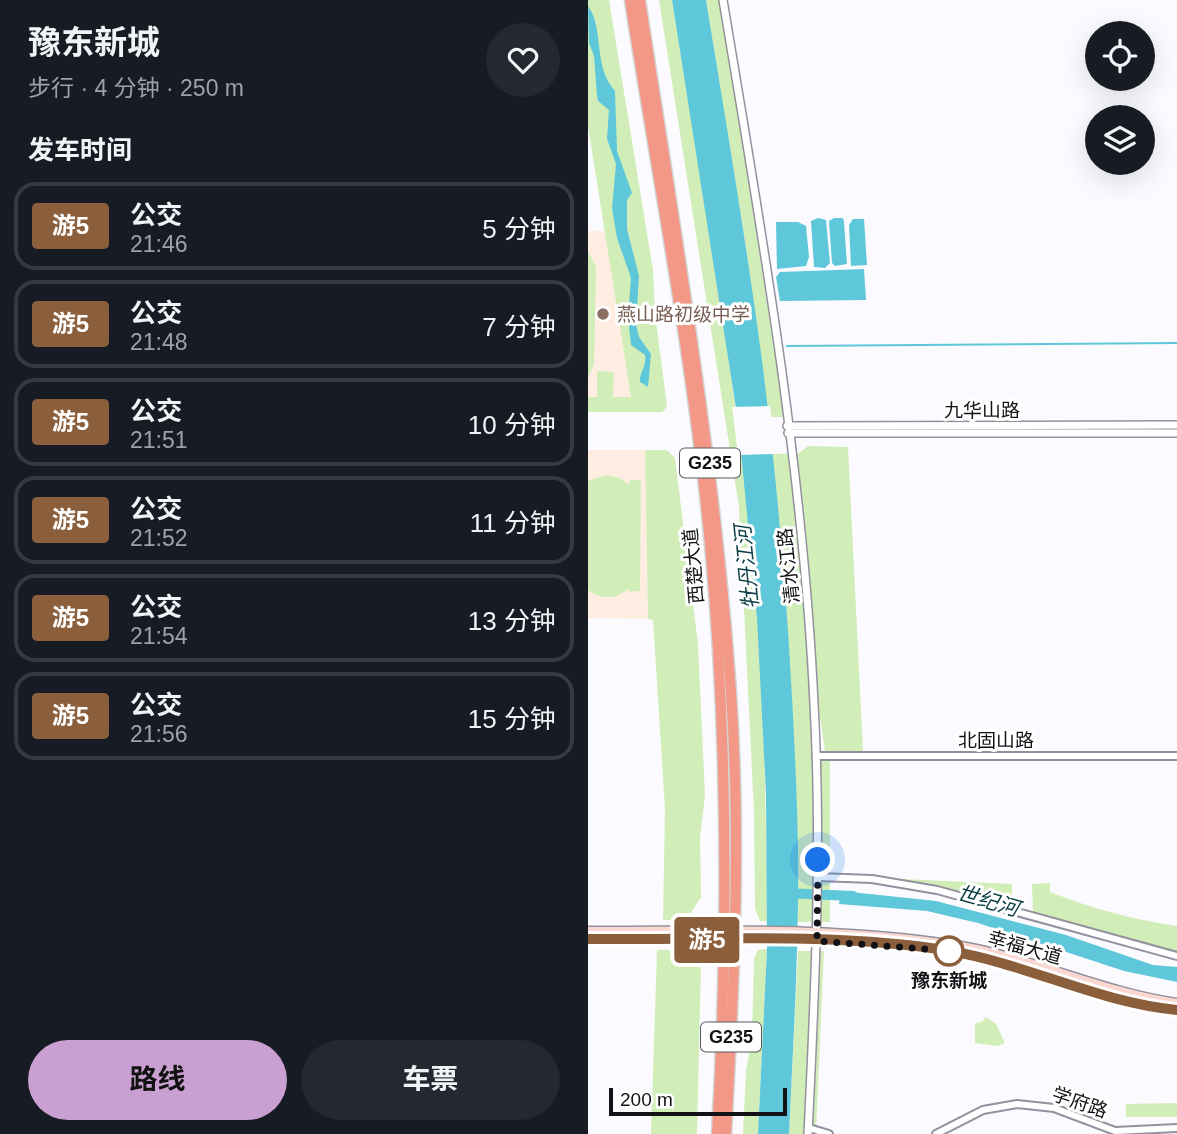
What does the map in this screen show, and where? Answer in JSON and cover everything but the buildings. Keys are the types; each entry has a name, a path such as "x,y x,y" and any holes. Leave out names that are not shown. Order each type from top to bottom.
{"highway":[{"name":"西楚大道","path":"630,0 695,422 710,544 722,719 729,936 718,1134"},
{"name":"西楚大道","path":"640,0 713,485 731,695 726,1134"}],"main road":[{"path":"588,931 729,936"},
{"path":"588,939 729,936"},
{"name":"幸福大道","path":"729,936 818,937 958,945 1032,963 1143,998 1177,1003"},
{"name":"幸福大道","path":"818,937 952,951 1022,968 1141,1004 1177,1010"}],"street":[{"name":"清水江路","path":"723,0 788,430 805,575 816,755 818,880 818,937 808,1131"},
{"name":"九华山路","path":"788,430 1177,425"},
{"name":"九华山路","path":"788,430 1177,433"},
{"name":"北固山路","path":"816,755 1177,756"},
{"path":"818,880 883,881 937,890 1177,956"},
{"name":"学府路","path":"936,1134 983,1110 1017,1104 1054,1108 1115,1131 1177,1128"},
{"path":"808,1131 829,1134"}],"shaded area":[{"name":"燕山路初级中学","path":"588,231 606,231 631,398 588,397"},
{"path":"588,450 645,450 648,619 588,618"}],"green space":[{"path":"588,0 609,0 653,270 655,313 667,407 662,412 588,412 588,397 597,397 597,371 614,372 613,397 631,397 588,126"},
{"path":"659,0 672,0 744,472 762,683 767,921 760,921 755,909 754,812 739,507"},
{"path":"706,0 720,0 785,417 768,417 746,248"},
{"path":"588,251 596,267 594,364 588,378"},
{"path":"808,446 848,447 863,751 825,751 818,704 820,760 830,760 830,922 798,922 790,688 772,454 799,453"},
{"path":"645,450 667,450 675,458 698,644 705,796 700,838 701,897 689,916 679,920 663,920 665,809 653,620 648,619"},
{"path":"605,475 620,478 629,485 630,480 641,480 640,591 629,592 629,588 619,595 609,597 598,596 588,590 588,481"},
{"path":"835,876 1012,884 1012,907 957,892"},
{"path":"1050,883 1050,892 1082,904 1128,917 1177,926 1177,954 1033,914 1032,884"},
{"path":"767,949 758,1134 743,1134 746,1071 752,1038 754,959 758,950"},
{"path":"657,950 692,950 701,961 697,1134 651,1134"},
{"path":"798,951 824,951 816,1134 789,1134"},
{"path":"986,1017 996,1024 1005,1043 998,1046 975,1043 975,1023 982,1022"},
{"path":"1177,1103 1177,1117 1126,1117 1126,1104"}],"water":[{"path":"672,0 706,0 750,276 775,478 789,643 798,849 789,1134 758,1134 767,949 766,794 757,618 738,421"},
{"path":"588,6 596,25 603,70 615,91 617,151 632,193 627,200 627,229 639,276 636,325 639,337 651,354 648,387 640,382 645,355 631,345 628,317 631,278 617,238 612,208 616,164 607,139 609,110 598,101 594,56 589,43"},
{"path":"818,218 826,220 830,263 825,268 814,267 811,221"},
{"path":"843,218 847,264 835,266 832,263 829,221"},
{"path":"853,219 864,219 867,265 851,266 849,225"},
{"path":"776,222 798,222 806,226 809,257 806,266 777,269"},
{"path":"864,269 866,300 780,301 776,277 780,272"},
{"path":"841,891 936,901 1066,935 1153,965 1177,967 1177,982 1124,971 978,923 927,911 839,904"}],"pier":[{"path":"770,406 776,454 738,455 732,407"}],"waterway":[{"path":"787,346 1177,343"},
{"name":"世纪河","path":"785,893 853,896"}],"bus line":[{"name":"游5","path":"588,939 817,941 924,947 989,958 1141,1004 1177,1010"}],"place":[{"name":"燕山路初级中学","path":"603,314"},
{"name":"豫东新城","path":"949,951"}],"route":[{"path":"818,860 817,941 889,944 952,951 949,951"}],"water label":[{"name":"牡丹江河","path":"747,567"}]}
